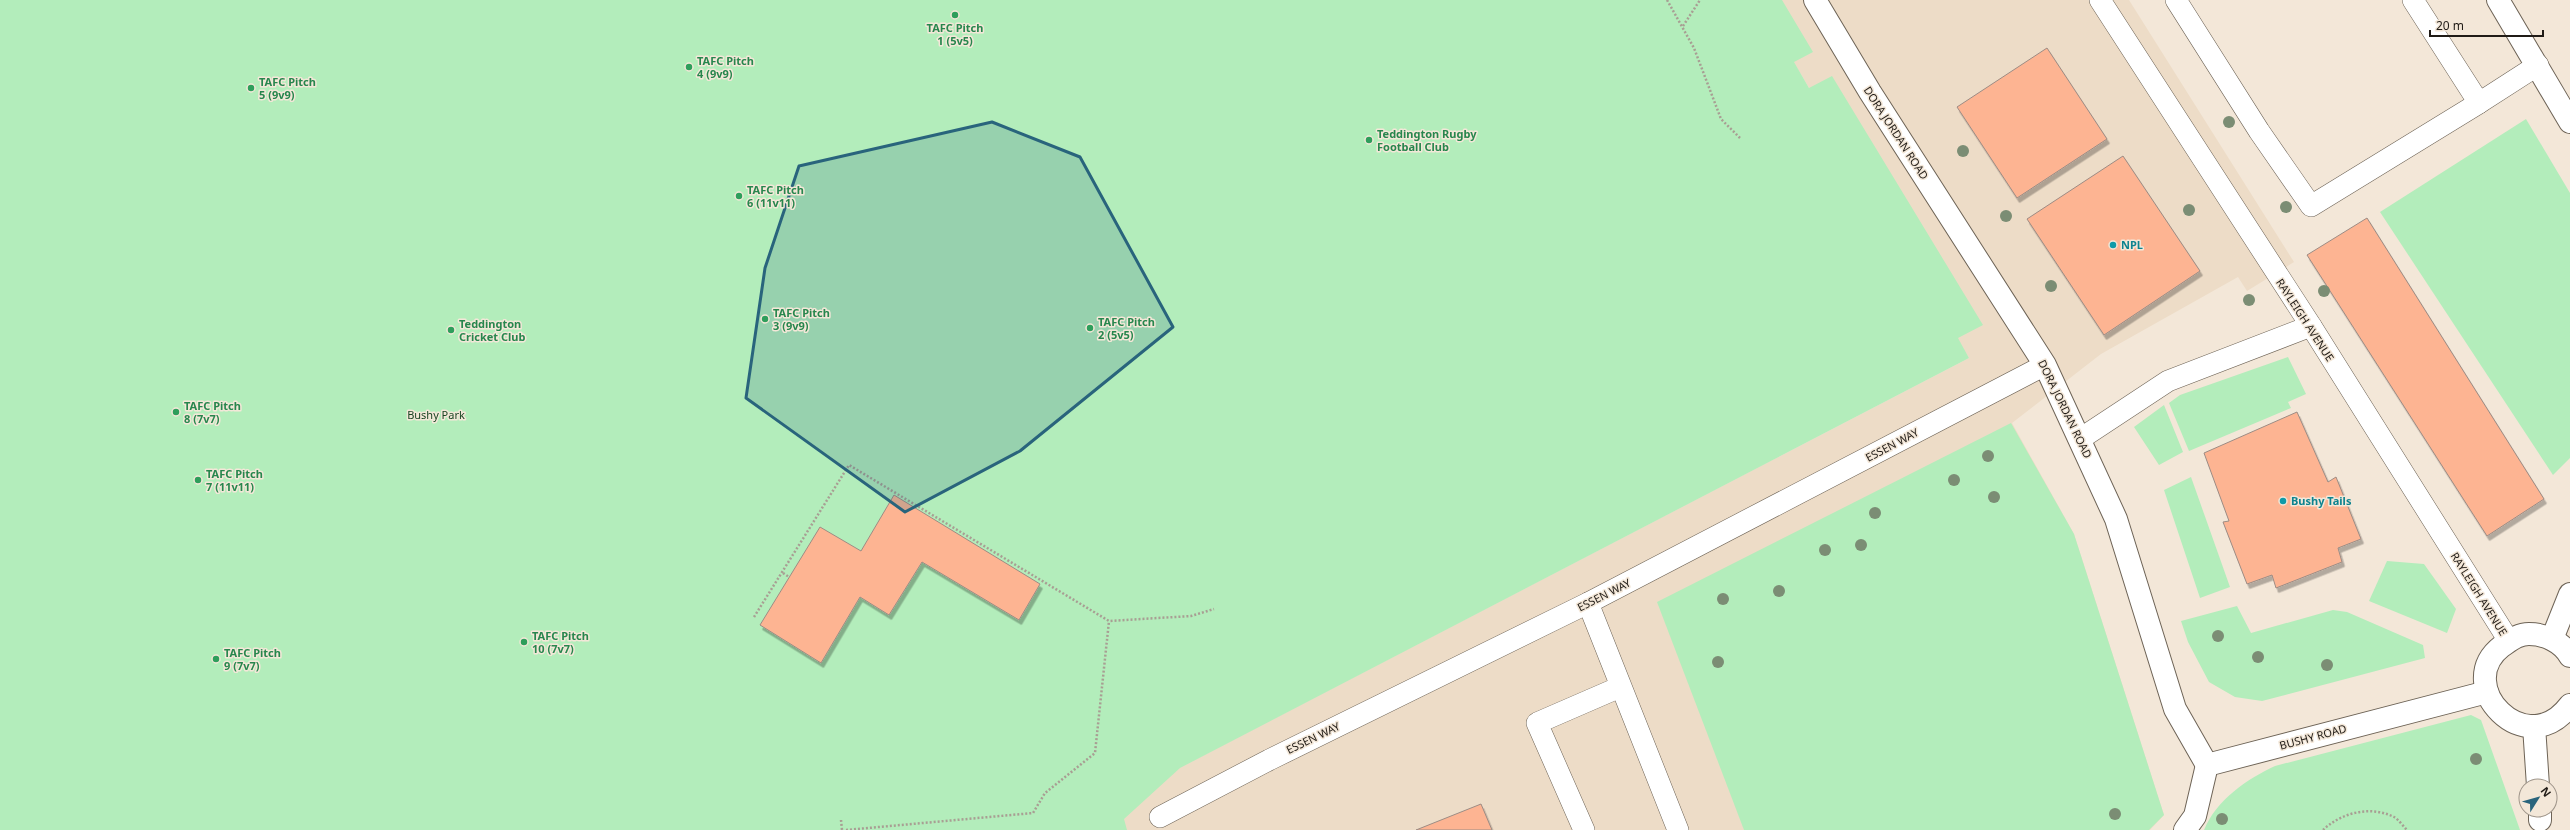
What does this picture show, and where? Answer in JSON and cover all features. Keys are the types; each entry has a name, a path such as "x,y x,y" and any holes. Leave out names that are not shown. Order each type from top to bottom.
{"street":[{"name":"DORA JORDAN ROAD","path":"1815,0 1870,92 2045,366 2116,518 2175,709 2207,765"},
{"path":"2498,0 2538,65 2570,122"},
{"path":"2552,639 2570,594"},
{"path":"2570,656 2552,639 2527,634 2512,638 2494,652 2487,666 2485,676 2487,692 2498,711 2505,718 2520,725 2534,726 2550,723 2564,713 2570,705"},
{"name":"BUSHY ROAD","path":"2207,765 2487,692"},
{"path":"2534,726 2537,778"},
{"path":"2185,830 2195,816 2207,765"}],"lane":[{"name":"RAYLEIGH AVENUE","path":"2100,0 2311,326 2509,641"},
{"path":"2176,0 2259,131 2311,206 2538,65"},
{"path":"2412,0 2479,102"},
{"path":"2080,439 2168,381 2311,326"},
{"name":"ESSEN WAY","path":"1160,817 1269,760 1588,604 2045,366"},
{"path":"1588,604 1678,830"},
{"path":"1584,830 1537,723 1620,687"}],"path":[{"path":"1667,0 1694,48 1721,119 1740,138"},
{"path":"1683,26 1700,0"},
{"path":"754,618 849,465 1109,621 1191,616 1214,608"},
{"path":"783,573 789,577"},
{"path":"846,830 1033,813 1045,793 1095,753 1109,621"},
{"path":"2323,830 2334,820 2349,813 2373,812 2394,817 2407,830"},
{"path":"841,820 842,830"}],"highlighted area":[{"path":"992,122 1080,157 1173,327 1020,451 905,512 746,398 765,268 799,166"}],"shaded area":[{"path":"1757,0 2129,0 2294,262 2247,291 2238,277 2101,354 2012,423 2074,534 2164,815 2150,830 1109,830 1100,809 1969,358"}],"green space":[{"name":"Bushy Park","path":"0,0 1782,0 1813,52 1794,62 1809,88 1832,76 1983,325 1958,338 1969,358 1180,768 1124,819 1127,830 0,830"},
{"path":"2526,119 2570,193 2570,458 2553,475 2380,212"},
{"path":"2288,357 2306,394 2288,402 2291,408 2189,451 2169,403 2180,395"},
{"path":"2164,405 2183,452 2159,465 2134,427"},
{"path":"2011,423 2074,534 2164,815 2149,830 1744,830 1657,602"},
{"path":"2191,477 2230,587 2200,598 2164,490"},
{"path":"2387,561 2424,564 2456,609 2447,633 2369,601"},
{"path":"2237,606 2251,633 2333,610 2347,612 2423,645 2425,658 2262,701 2235,697 2209,682 2188,642 2181,621"},
{"path":"2471,715 2481,720 2520,830 2204,830 2209,819 2224,800 2243,784 2275,766"}],"building":[{"path":"2047,48 2107,139 2017,198 1957,107"},
{"name":"NPL","path":"2123,156 2200,271 2104,335 2027,219"},
{"path":"2367,218 2544,499 2487,536 2307,255"},
{"name":"Bushy Tails","path":"2297,412 2328,482 2336,477 2361,539 2338,548 2342,562 2276,588 2272,575 2247,584 2223,522 2229,521 2204,453"},
{"path":"894,495 1040,584 1019,620 922,562 889,615 860,597 821,663 760,625 820,527 861,551"},
{"path":"1481,804 1492,830 1416,830"}],"place":[{"name":"TAFC Pitch 1 (5v5)","path":"955,15"},
{"name":"TAFC Pitch 4 (9v9)","path":"689,67"},
{"name":"TAFC Pitch 5 (9v9)","path":"251,88"},
{"name":"Teddington Rugby Football Club","path":"1369,140"},
{"name":"TAFC Pitch 6 (11v11)","path":"739,196"},
{"name":"NPL","path":"2113,245"},
{"name":"TAFC Pitch 3 (9v9)","path":"765,319"},
{"name":"TAFC Pitch 2 (5v5)","path":"1090,328"},
{"name":"Teddington Cricket Club","path":"451,330"},
{"name":"TAFC Pitch 8 (7v7)","path":"176,412"},
{"name":"TAFC Pitch 7 (11v11)","path":"198,480"},
{"name":"Bushy Tails","path":"2283,501"},
{"name":"TAFC Pitch 10 (7v7)","path":"524,642"},
{"name":"TAFC Pitch 9 (7v7)","path":"216,659"}]}
